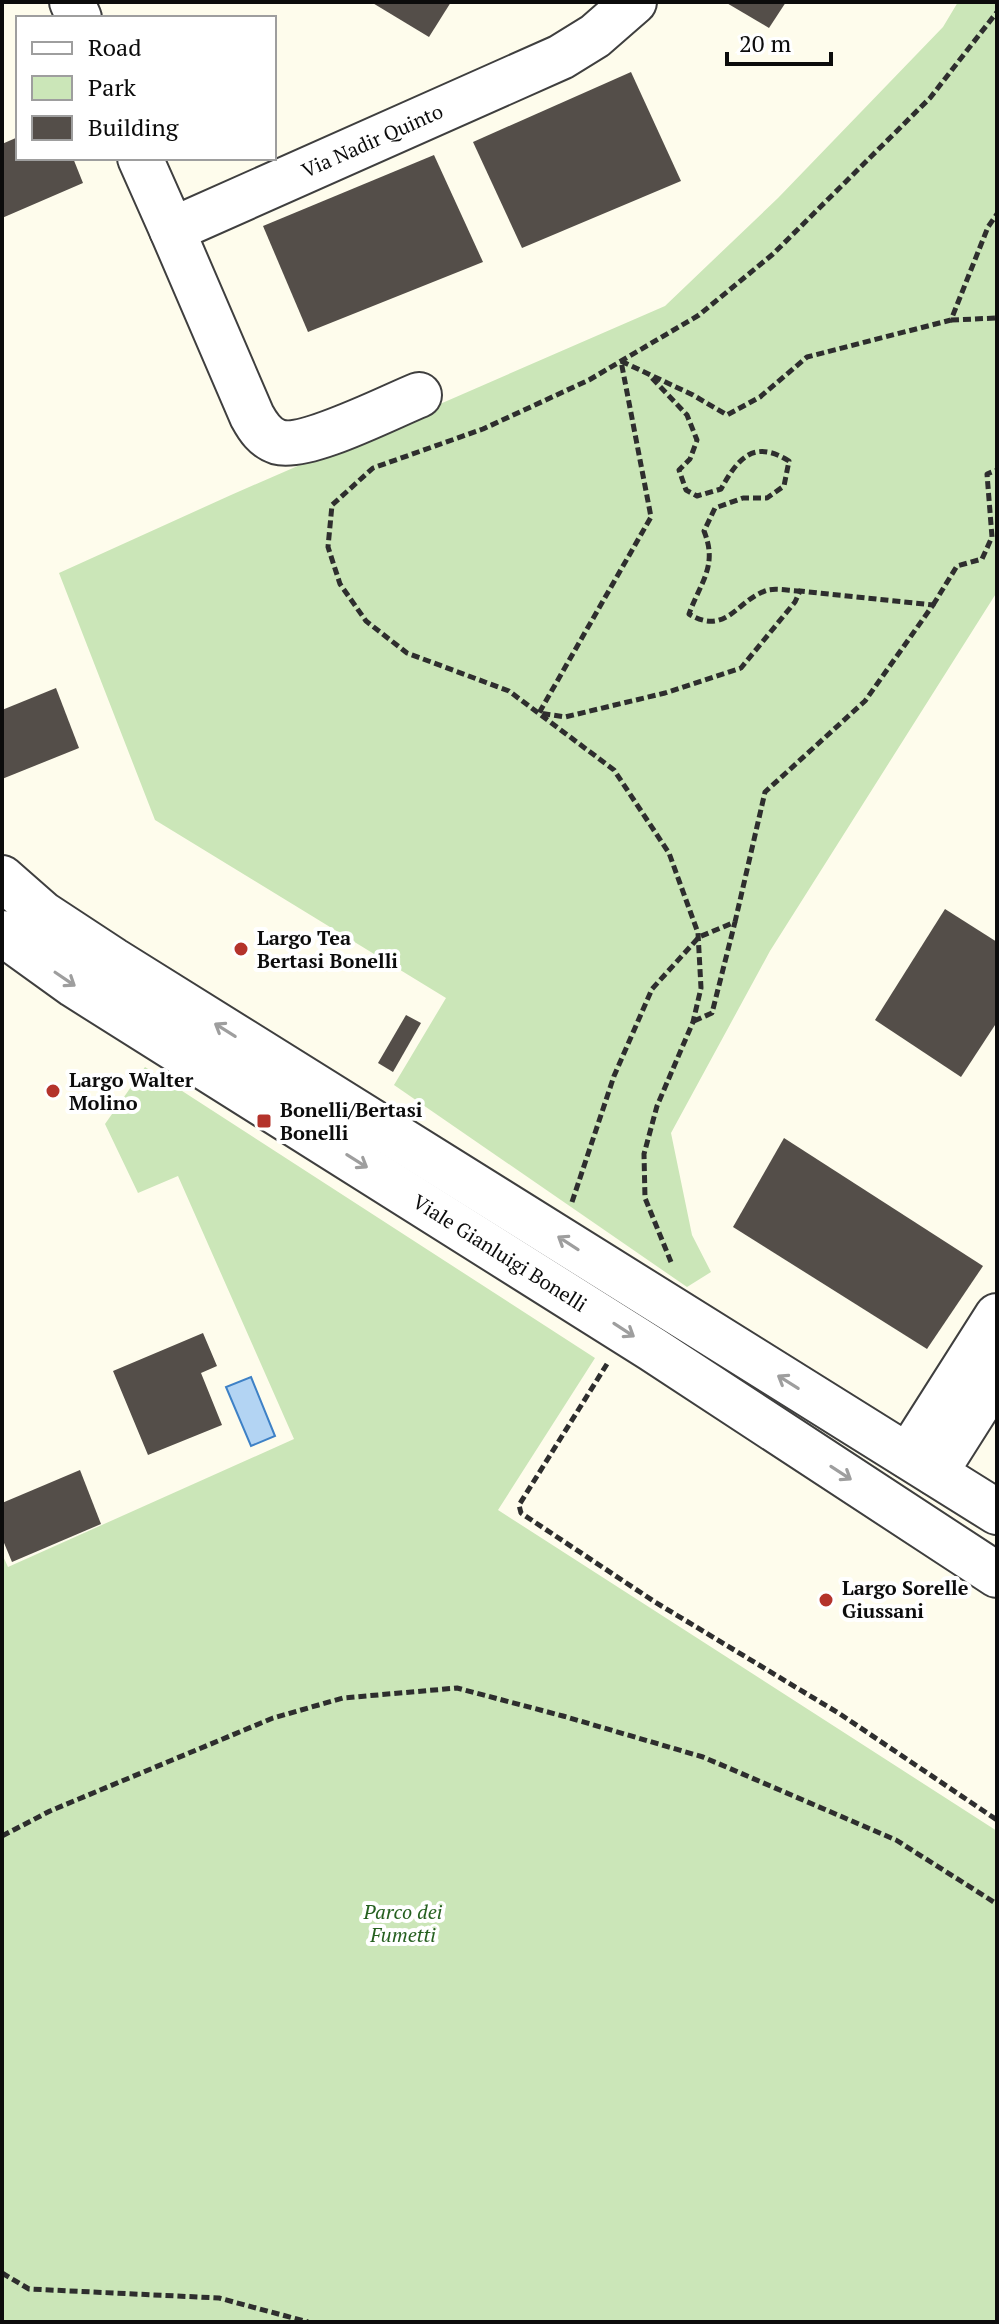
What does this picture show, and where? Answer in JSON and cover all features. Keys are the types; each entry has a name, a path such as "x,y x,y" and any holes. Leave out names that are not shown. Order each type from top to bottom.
{"street":[{"name":"Via Nadir Quinto","path":"172,230 561,57 595,36 634,2"},
{"path":"141,160 252,416 267,437 286,443 306,441 419,395"},
{"path":"2,878 43,914 113,960 997,1512"},
{"name":"Viale Gianluigi Bonelli","path":"2,933 74,985 538,1275 997,1575"},
{"path":"921,1465 997,1316"},
{"path":"921,1465 997,1375"}],"path":[{"path":"679,1274 666,1252 645,1198 644,1154 657,1106 693,1022 701,988 699,937 669,853 614,770 509,691 407,653 366,621 340,584 328,547 332,505 373,468 483,429 589,380 699,315 773,254 930,98 997,12"},
{"path":"951,320 988,227 997,214"},
{"path":"621,361 727,415 760,397 807,357 951,320 997,318"},
{"path":"539,713 651,517 621,361"},
{"path":"648,374 687,415 697,440 690,459 679,470 686,490 697,496 721,489 730,474 750,453 773,451 789,461 784,486 767,498 743,498 715,508 704,531 711,548 711,568 689,614 713,623 768,590 933,605"},
{"path":"693,1022 712,1013 765,792 865,701 957,566 982,559 992,537 987,474 997,470"},
{"path":"539,713 565,717 665,693 741,668 795,602 800,591"},
{"path":"560,1238 614,1076 652,989 699,937 735,922"},
{"path":"612,1358 519,1505 521,1513 655,1602 840,1714 997,1820"},
{"path":"2,1836 50,1811 273,1718 343,1698 457,1688 703,1757 896,1840 997,1904"},
{"path":"2,2273 29,2289 219,2298 308,2322"}],"green space":[{"path":"958,2 997,2 997,592 770,951 671,1133 692,1235 711,1272 687,1287 394,1085 446,998 155,820 59,573 665,306 778,198 943,27"},
{"name":"Parco dei Fumetti","path":"145,1067 595,1358 498,1510 997,1831 997,2322 2,2322 2,1554 8,1567 294,1439 178,1176 138,1193 105,1124"}],"water":[{"path":"251,1377 275,1436 251,1446 226,1387"}],"building":[{"path":"371,2 451,2 429,37"},
{"path":"725,2 786,2 769,28"},
{"path":"631,72 681,181 522,248 473,142"},
{"path":"16,138 16,160 74,160 83,183 2,218 2,144"},
{"path":"434,155 483,262 308,332 263,226"},
{"path":"56,688 79,748 2,779 2,710"},
{"path":"945,909 997,942 997,1022 961,1077 875,1020"},
{"path":"406,1015 421,1023 393,1072 378,1063"},
{"path":"784,1138 983,1266 927,1349 733,1227"},
{"path":"203,1333 217,1366 201,1373 222,1425 148,1455 113,1371"},
{"path":"80,1470 101,1524 12,1562 2,1538 2,1503"}],"place":[{"name":"Largo Tea Bertasi Bonelli","path":"241,949"},
{"name":"Largo Walter Molino","path":"53,1091"},
{"name":"Bonelli/Bertasi Bonelli","path":"264,1121"},
{"name":"Largo Sorelle Giussani","path":"826,1600"}]}
